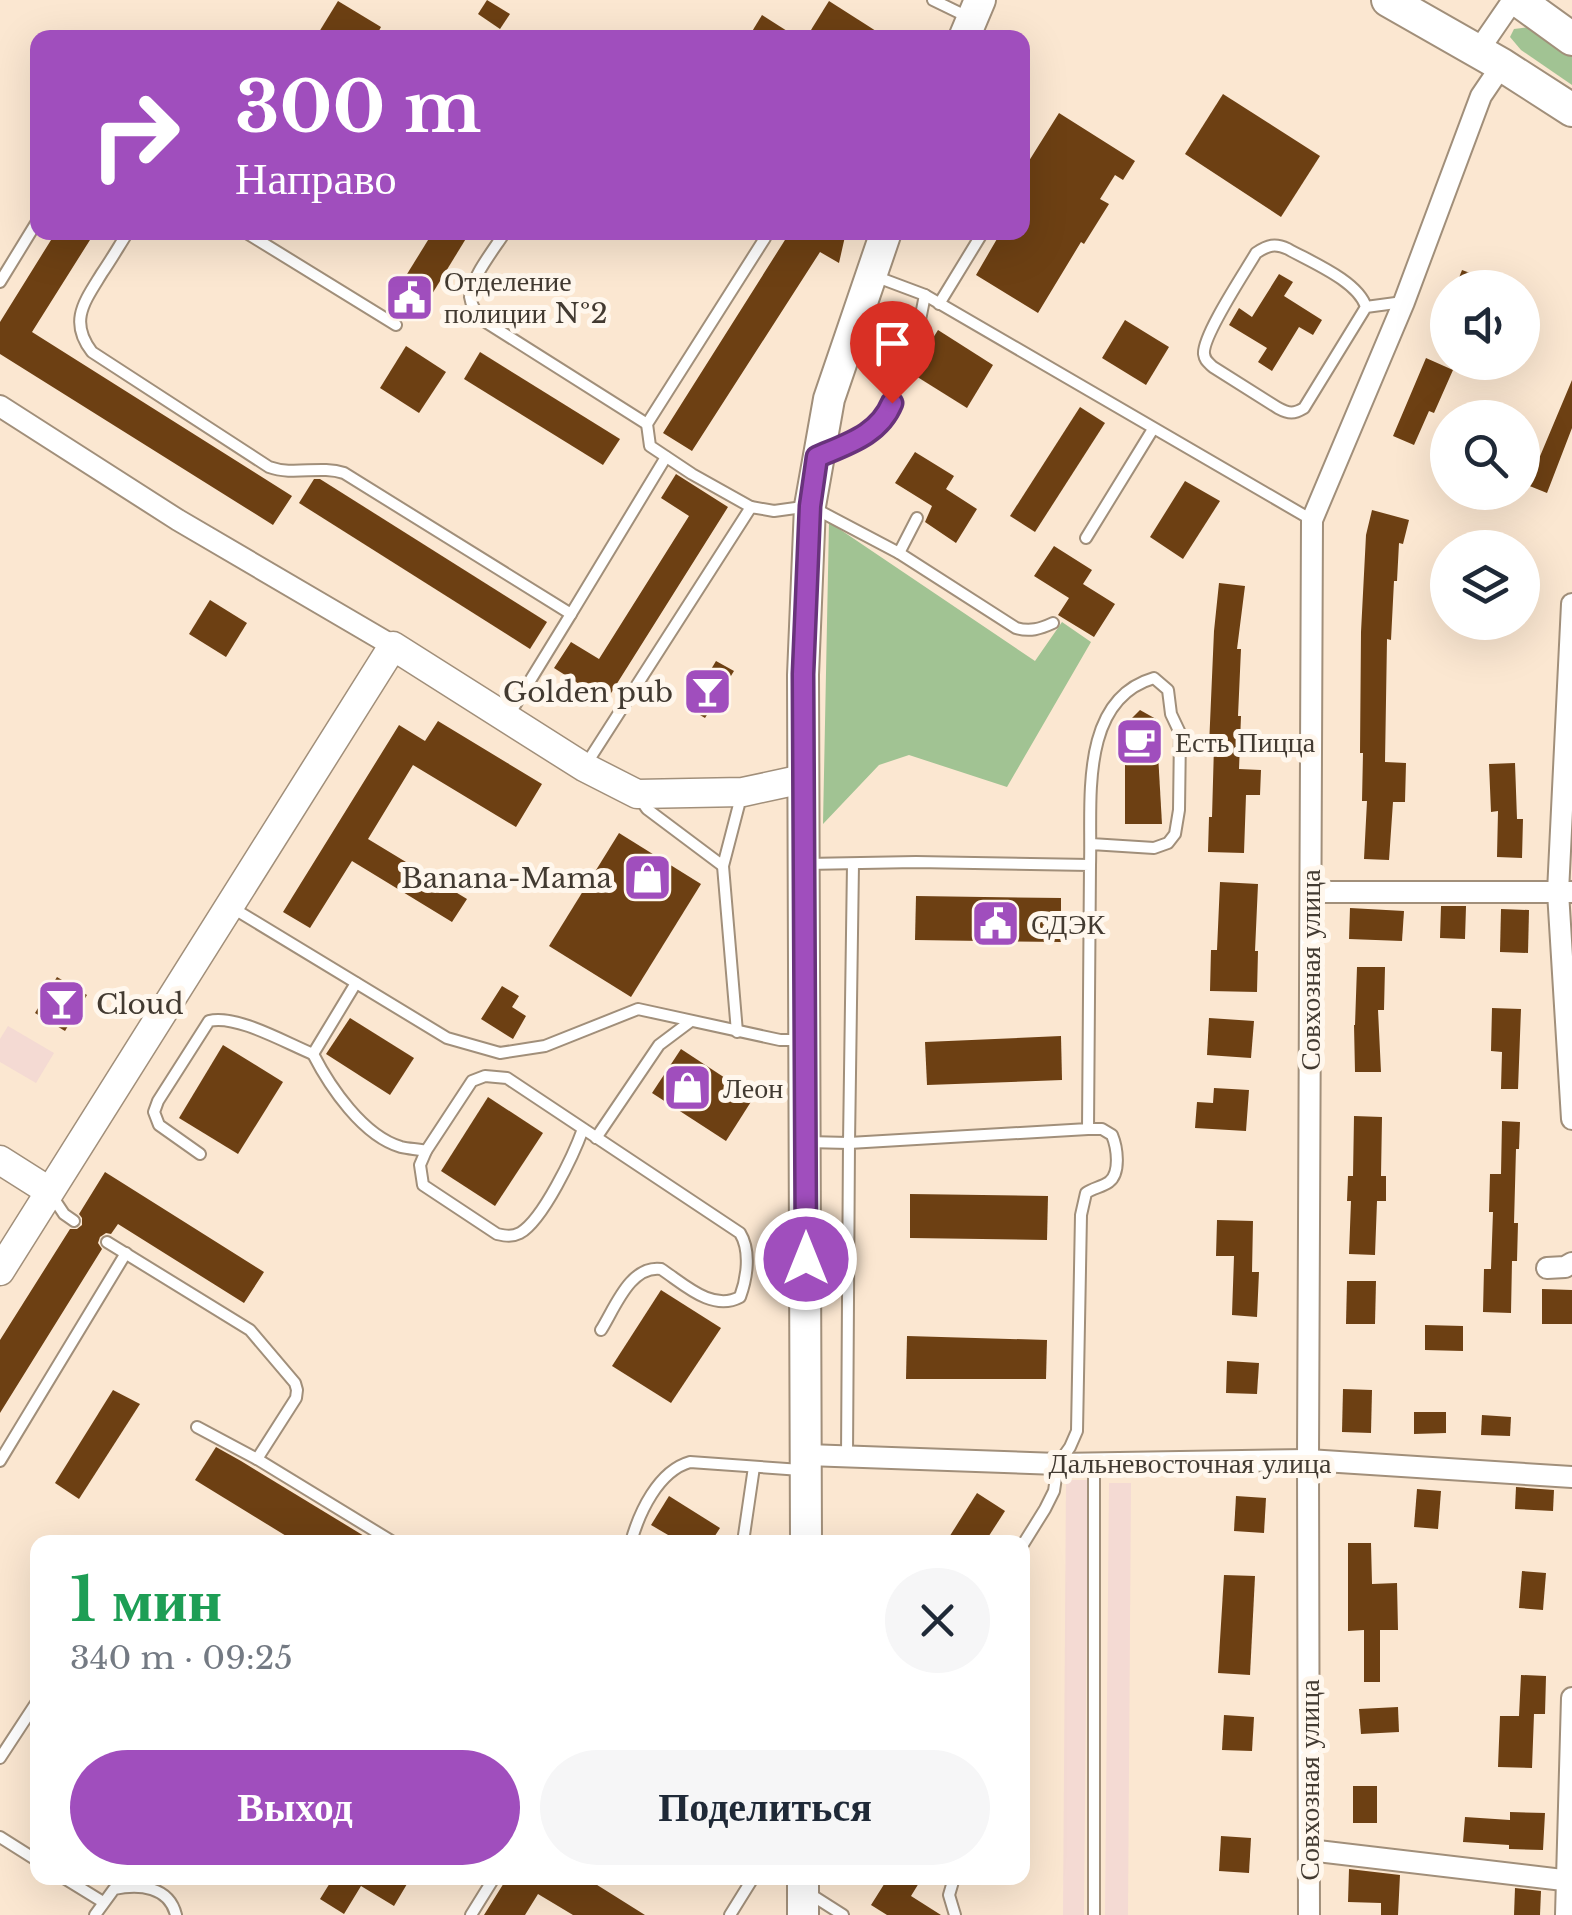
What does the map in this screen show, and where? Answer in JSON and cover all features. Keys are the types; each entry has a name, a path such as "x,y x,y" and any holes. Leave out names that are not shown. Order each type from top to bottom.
{"main road":[{"path":"1388,0 1572,110"},
{"path":"1516,0 1572,39"},
{"path":"806,1535 803,674 810,506 829,399 883,240"}],"street":[{"name":"Совхозная улица","path":"1309,1915 1312,520 1404,302 1481,96 1490,58 1516,0"},
{"path":"0,406 178,520 394,646 614,784 637,794 743,792 803,780"},
{"path":"1572,604 1565,892 1572,1119"},
{"path":"0,1271 394,646"},
{"path":"1311,892 1565,892"},
{"path":"0,1160 49,1191"},
{"path":"1547,1268 1572,1263"},
{"name":"Дальневосточная улица","path":"807,1463 847,1457 1058,1464 1308,1460 1572,1478"},
{"path":"1566,1915 1572,1698"},
{"path":"1310,1850 1569,1881"}],"lane":[{"path":"933,0 972,19"},
{"path":"0,282 30,233"},
{"path":"123,240 84,304 80,328 92,352 269,467 287,472 344,473 571,614"},
{"path":"258,240 396,325"},
{"path":"499,240 470,296 481,318 648,424"},
{"path":"764,240 648,424 650,446 751,506 774,511 810,506 899,553 1016,628 1040,630 1053,623"},
{"path":"939,304 979,240"},
{"path":"1267,246 1288,249 1352,286 1364,298 1366,307 1304,408 1297,412 1278,408 1212,368 1206,360 1204,352 1210,334 1256,252 1267,246"},
{"path":"871,275 925,295 1312,520"},
{"path":"817,457 870,433 884,420 892,403 896,372 916,340 925,295"},
{"path":"1366,307 1404,302"},
{"path":"1086,538 1153,428"},
{"path":"508,717 666,458"},
{"path":"584,767 751,506"},
{"path":"899,553 917,518"},
{"path":"1088,1130 1090,844 1094,762 1100,728 1120,696 1139,682 1154,678 1168,690 1170,714 1180,734 1175,834 1168,843 1154,848 1090,844"},
{"path":"737,1032 722,866 743,792"},
{"path":"637,794 647,809 722,866"},
{"path":"804,864 1090,866"},
{"path":"847,1457 853,864"},
{"path":"231,907 447,1038 500,1053 545,1046 638,1009 780,1040 806,1040"},
{"path":"313,1054 356,983"},
{"path":"200,1154 159,1125 154,1112 209,1022 218,1019 313,1054 329,1085 367,1125 400,1147 426,1150"},
{"path":"596,1138 659,1045 691,1021"},
{"path":"583,1129 573,1158 534,1221 523,1232 510,1237 497,1234 423,1185 420,1165 472,1081 485,1076 507,1078 740,1233 746,1249 740,1298 730,1302 706,1298 661,1268 652,1268 631,1282 601,1330"},
{"path":"806,1142 849,1143 1102,1128 1112,1135 1116,1173 1106,1184 1086,1193 1081,1215 1076,1430 1058,1464 1054,1491 1028,1535"},
{"path":"49,1191 64,1214 74,1221"},
{"path":"107,1242 250,1330 294,1383 296,1398 256,1459"},
{"path":"0,1461 126,1254"},
{"path":"197,1427 381,1535"},
{"path":"633,1535 662,1480 678,1466 690,1462 754,1467 807,1463"},
{"path":"1094,1464 1094,1915"},
{"path":"744,1535 754,1467"},
{"path":"0,1758 30,1722"},
{"path":"0,1837 30,1856"},
{"path":"75,1885 103,1902"},
{"path":"472,1915 490,1885"},
{"path":"730,1915 749,1885"},
{"path":"952,1885 948,1895 954,1915"},
{"path":"95,1915 114,1889 139,1886 154,1888 168,1898 176,1915"},
{"path":"803,1894 844,1915"}],"shaded area":[{"path":"8,1026 54,1053 36,1083 0,1062 0,1039"},
{"path":"1066,1480 1088,1480 1084,1915 1063,1915"},
{"path":"1109,1483 1131,1483 1128,1915 1105,1915"}],"green space":[{"path":"1529,27 1572,56 1572,85 1521,50 1510,37 1514,29"},
{"path":"829,522 1035,661 1062,622 1091,642 1007,787 909,755 879,765 823,824"}],"building":[{"path":"487,0 510,14 500,29 478,14"},
{"path":"338,1 381,27 379,30 320,30"},
{"path":"829,1 874,30 811,30"},
{"path":"762,15 785,30 753,30"},
{"path":"1223,94 1320,156 1281,217 1185,154"},
{"path":"1059,113 1135,161 1123,180 1115,175 1100,199 1109,204 1038,313 976,275 996,240 1030,240 1030,159"},
{"path":"51,240 90,240 32,332 292,496 273,525 0,354 0,322"},
{"path":"428,240 465,240 418,317 391,300"},
{"path":"785,240 844,240 839,263 820,252 692,451 663,433"},
{"path":"1279,274 1293,282 1284,296 1322,320 1313,335 1299,327 1272,371 1258,362 1267,348 1229,325 1239,308 1252,317"},
{"path":"1125,320 1169,347 1146,385 1102,358"},
{"path":"938,330 993,365 967,408 911,373"},
{"path":"406,346 446,372 419,413 380,388"},
{"path":"480,352 620,439 603,465 464,379"},
{"path":"1426,358 1430,360 1430,380 1449,380 1440,400 1430,400 1430,411 1414,445 1393,436"},
{"path":"1572,380 1572,428 1547,493 1540,490 1540,456"},
{"path":"1080,407 1105,423 1035,532 1010,516"},
{"path":"915,452 954,476 946,489 977,509 956,543 925,522 932,506 895,483"},
{"path":"676,474 728,507 606,701 554,668 571,642 599,659 689,516 661,498"},
{"path":"314,479 320,479 547,622 530,649 299,503"},
{"path":"1185,481 1220,501 1183,559 1150,537"},
{"path":"1372,510 1409,520 1403,544 1399,543 1391,640 1387,639 1385,762 1406,763 1405,802 1393,802 1389,860 1364,859 1367,801 1362,801 1360,753 1361,632 1366,535"},
{"path":"1054,546 1092,570 1083,584 1115,604 1094,637 1058,615 1069,598 1034,576"},
{"path":"1219,583 1245,586 1237,649 1241,649 1239,769 1261,770 1260,795 1246,795 1244,853 1208,852 1214,746 1209,746"},
{"path":"210,600 247,623 226,657 189,634"},
{"path":"716,661 734,671 705,718 688,708"},
{"path":"1140,710 1156,719 1162,824 1125,824 1125,725"},
{"path":"438,721 542,784 516,827 413,765 368,839 467,899 452,922 352,861 310,928 283,912 399,725 425,741"},
{"path":"1515,763 1517,819 1523,819 1522,858 1497,857 1498,811 1491,812 1489,764"},
{"path":"619,833 701,884 631,997 549,946"},
{"path":"1220,882 1258,884 1257,992 1210,991 1211,950 1217,950"},
{"path":"916,896 1061,898 1061,942 915,940"},
{"path":"1441,906 1466,906 1465,939 1440,938"},
{"path":"1350,908 1404,911 1402,941 1349,939"},
{"path":"1501,909 1529,910 1528,953 1500,952"},
{"path":"1357,967 1385,967 1384,1010 1378,1010 1381,1072 1355,1072"},
{"name":"Cloud","path":"57,977 87,995 65,1031 35,1013"},
{"path":"502,986 519,996 512,1007 526,1016 513,1039 481,1019"},
{"path":"1492,1008 1521,1009 1518,1089 1501,1089 1502,1052 1491,1051"},
{"path":"350,1018 414,1058 390,1095 326,1054"},
{"path":"1209,1018 1254,1021 1251,1058 1207,1055"},
{"path":"1061,1036 1062,1080 927,1085 925,1042"},
{"path":"223,1045 283,1082 238,1154 179,1118"},
{"path":"681,1049 754,1097 726,1141 652,1093"},
{"path":"1214,1088 1249,1090 1246,1131 1195,1128 1197,1102 1213,1103"},
{"path":"488,1097 543,1133 495,1206 441,1171"},
{"path":"1354,1116 1382,1117 1381,1176 1386,1176 1386,1201 1377,1201 1375,1255 1349,1254 1351,1201 1347,1201 1348,1176 1353,1176"},
{"path":"1502,1121 1520,1122 1514,1223 1518,1223 1517,1261 1512,1261 1511,1313 1483,1312 1484,1269 1491,1269 1490,1174 1501,1174"},
{"path":"105,1172 264,1272 244,1303 118,1224 111,1234 100,1237 102,1249 0,1413 0,1340 70,1229 82,1225 79,1214"},
{"path":"910,1194 1048,1196 1047,1240 910,1238"},
{"path":"1217,1220 1253,1221 1252,1272 1259,1272 1257,1317 1232,1315 1234,1256 1216,1256"},
{"path":"1347,1281 1376,1281 1375,1324 1346,1324"},
{"path":"1542,1289 1572,1290 1572,1324 1542,1324"},
{"path":"661,1290 721,1328 671,1403 612,1366"},
{"path":"1425,1325 1463,1326 1463,1351 1425,1350"},
{"path":"907,1336 1047,1340 1046,1379 906,1379"},
{"path":"1227,1361 1259,1363 1257,1394 1226,1393"},
{"path":"1343,1389 1372,1390 1371,1433 1342,1432"},
{"path":"113,1390 140,1404 79,1499 55,1483"},
{"path":"1414,1412 1446,1412 1446,1433 1414,1434"},
{"path":"1482,1415 1511,1417 1510,1436 1481,1435"},
{"path":"216,1447 363,1535 285,1535 195,1480"},
{"path":"1516,1487 1554,1490 1553,1511 1515,1509"},
{"path":"1417,1489 1441,1491 1438,1529 1414,1527"},
{"path":"977,1493 1005,1511 990,1535 950,1535"},
{"path":"669,1496 720,1528 716,1535 668,1535 651,1525"},
{"path":"1236,1496 1266,1498 1264,1533 1234,1531"},
{"path":"1348,1543 1371,1543 1372,1584 1397,1583 1398,1630 1380,1630 1380,1682 1364,1682 1364,1630 1348,1631"},
{"path":"1522,1571 1546,1573 1543,1610 1519,1608"},
{"path":"1224,1575 1255,1576 1250,1675 1218,1673"},
{"path":"1521,1675 1546,1676 1545,1714 1534,1714 1532,1768 1498,1767 1500,1716 1519,1716"},
{"path":"1398,1707 1399,1732 1361,1734 1359,1709"},
{"path":"1224,1715 1254,1717 1252,1751 1222,1750"},
{"path":"1353,1786 1377,1786 1377,1823 1353,1823"},
{"path":"1510,1812 1545,1813 1543,1850 1463,1842 1465,1817 1510,1820"},
{"path":"1221,1836 1251,1838 1249,1873 1219,1871"},
{"path":"1349,1869 1400,1875 1398,1915 1381,1915 1381,1903 1348,1902"},
{"path":"329,1885 406,1885 394,1906 361,1886 344,1914 320,1899"},
{"path":"503,1885 597,1885 645,1915 573,1915 538,1894 525,1915 484,1915"},
{"path":"884,1885 918,1885 911,1896 941,1915 887,1915 871,1905"},
{"path":"1515,1888 1541,1891 1540,1915 1514,1915"}],"place":[{"name":"Отделение полиции №2","path":"409,297"},
{"name":"Golden pub","path":"708,692"},
{"name":"Есть Пицца","path":"1140,742"},
{"name":"Banana-Mama","path":"647,878"},
{"name":"СДЭК","path":"996,924"},
{"name":"Cloud","path":"61,1004"},
{"name":"Леон","path":"688,1088"}],"route":[{"path":"806,1259 803,674 810,506 817,457 870,433 884,420 892,403"}]}
